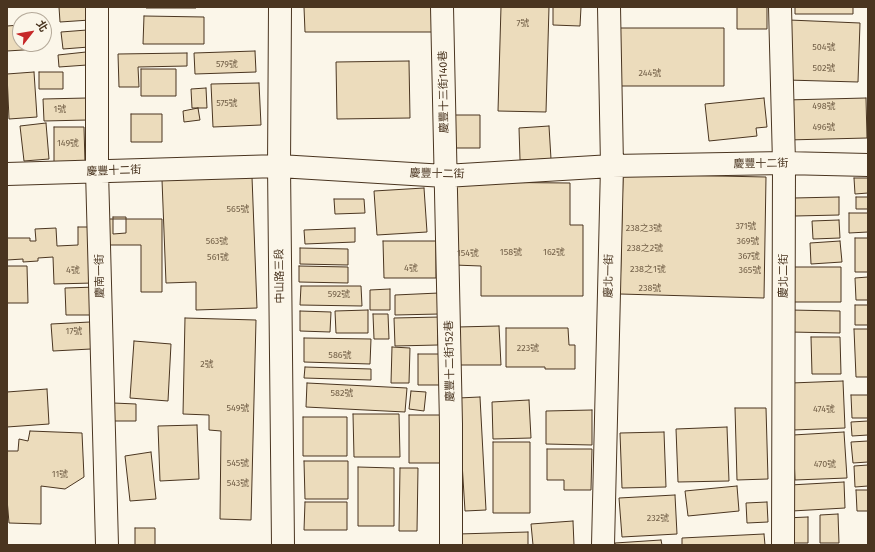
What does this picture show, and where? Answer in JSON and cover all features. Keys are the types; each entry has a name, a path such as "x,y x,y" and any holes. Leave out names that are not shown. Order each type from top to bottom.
{"street":[{"name":"慶南一街","path":"97,7 97,171 107,545"},
{"name":"中山路三段","path":"280,7 279,166 283,545"},
{"name":"慶豐十三街140巷","path":"442,7 445,176"},
{"name":"慶北一街","path":"603,545 612,166 609,7"},
{"name":"慶北二街","path":"780,7 784,163 783,545"},
{"name":"慶豐十二街","path":"7,174 279,166 445,176 612,166 784,163 868,165"},
{"name":"慶豐十二街152巷","path":"445,176 451,424 451,545"}],"building":[{"path":"59,7 89,7 90,20 60,22"},
{"path":"196,7 196,8 146,8"},
{"path":"304,7 432,7 432,32 305,32"},
{"path":"501,7 549,7 546,112 498,111"},
{"path":"553,7 581,7 580,26 553,25"},
{"path":"737,7 767,7 767,29 737,29"},
{"path":"795,7 853,7 853,14 795,14"},
{"path":"144,16 204,17 204,44 143,44"},
{"path":"789,20 860,23 858,82 787,80"},
{"path":"7,26 12,26 12,51 7,51"},
{"path":"619,28 724,28 724,86 620,86"},
{"path":"87,30 89,47 63,49 61,32"},
{"path":"255,51 256,72 195,74 194,53"},
{"path":"86,52 87,65 59,67 58,55"},
{"path":"187,53 187,66 138,67 139,87 119,87 118,54"},
{"path":"409,61 410,118 337,119 336,62"},
{"path":"141,69 176,69 176,96 141,96"},
{"path":"34,72 37,117 9,119 7,74"},
{"path":"39,72 63,72 63,89 39,89"},
{"path":"259,83 261,125 213,127 211,84"},
{"path":"206,88 207,108 192,108 191,89"},
{"path":"87,98 88,120 44,121 43,99"},
{"path":"764,98 767,127 756,128 757,136 709,141 705,104"},
{"path":"866,98 867,138 787,140 786,100"},
{"path":"198,108 200,120 184,122 183,111"},
{"path":"131,114 162,114 162,142 131,142"},
{"path":"449,115 480,115 480,148 450,148"},
{"path":"46,123 49,159 24,161 20,126"},
{"path":"549,126 551,159 520,160 519,128"},
{"path":"54,127 84,127 85,163 54,164"},
{"path":"623,174 766,177 764,298 620,294"},
{"path":"252,177 257,308 196,310 196,282 166,283 162,180"},
{"path":"854,178 868,178 868,193 855,194"},
{"path":"455,182 570,183 570,225 583,225 583,296 481,296 481,266 454,265"},
{"path":"424,188 427,232 377,235 374,191"},
{"path":"839,197 839,215 795,216 794,198"},
{"path":"856,197 868,197 868,209 856,209"},
{"path":"334,199 364,199 365,213 335,214"},
{"path":"849,213 868,213 868,232 849,233"},
{"path":"113,217 126,217 126,233 113,234"},
{"path":"104,219 162,219 162,292 141,292 141,245 104,245"},
{"path":"839,220 840,238 813,239 812,221"},
{"path":"78,227 91,227 93,283 54,284 53,257 38,258 38,261 23,262 23,259 7,260 7,238 30,238 30,241 36,241 35,229 56,228 57,246 78,245"},
{"path":"355,228 355,242 305,244 304,230"},
{"path":"855,238 868,238 868,272 855,272"},
{"path":"383,241 436,241 436,278 384,278"},
{"path":"840,241 842,262 811,264 810,243"},
{"path":"300,248 348,249 348,265 300,264"},
{"path":"7,266 27,266 28,303 7,303"},
{"path":"299,266 348,267 348,283 299,282"},
{"path":"794,267 841,267 841,302 794,302"},
{"path":"868,277 868,300 856,300 855,278"},
{"path":"301,286 361,286 362,306 300,305"},
{"path":"97,287 98,315 66,315 65,288"},
{"path":"390,289 390,310 370,310 370,290"},
{"path":"439,293 439,314 395,315 395,295"},
{"path":"855,305 868,305 868,325 855,325"},
{"path":"368,310 368,333 336,333 335,311"},
{"path":"790,310 840,311 840,333 790,332"},
{"path":"300,311 331,312 330,332 300,331"},
{"path":"373,314 388,314 389,339 374,339"},
{"path":"441,317 441,335 438,335 438,345 395,346 394,318"},
{"path":"185,318 256,320 251,520 220,519 221,431 209,430 209,415 183,414"},
{"path":"90,322 91,349 53,351 51,324"},
{"path":"499,326 501,365 458,365 457,327"},
{"path":"506,328 568,328 569,345 575,345 575,369 506,367"},
{"path":"854,329 868,329 868,377 856,377"},
{"path":"811,337 840,337 841,374 812,374"},
{"path":"304,338 371,339 370,364 304,362"},
{"path":"134,341 171,344 168,401 130,398"},
{"path":"392,347 410,348 409,383 391,383"},
{"path":"418,354 442,354 442,385 418,385"},
{"path":"305,367 371,369 371,380 304,378"},
{"path":"843,381 845,428 793,430 791,383"},
{"path":"307,383 407,388 405,412 306,407"},
{"path":"47,389 49,424 7,427 7,392"},
{"path":"411,391 426,392 424,411 409,409"},
{"path":"851,395 868,395 868,418 852,418"},
{"path":"480,397 486,510 465,511 458,398"},
{"path":"529,400 531,438 493,439 492,402"},
{"path":"113,403 136,404 136,421 113,421"},
{"path":"735,408 766,408 768,479 737,480"},
{"path":"592,410 592,445 546,444 546,411"},
{"path":"353,414 399,414 400,457 354,457"},
{"path":"409,415 440,415 440,463 409,463"},
{"path":"303,417 347,417 347,456 303,456"},
{"path":"868,421 868,435 852,436 851,422"},
{"path":"197,425 199,479 160,481 158,426"},
{"path":"727,427 729,481 678,482 676,429"},
{"path":"30,431 82,433 84,477 65,489 41,486 41,524 9,523 7,499 7,451 18,451 19,439 28,441"},
{"path":"664,432 666,487 622,488 620,433"},
{"path":"844,432 847,478 795,480 793,435"},
{"path":"868,441 868,462 853,463 851,442"},
{"path":"493,442 530,442 530,513 493,513"},
{"path":"547,449 592,449 591,490 564,490 564,480 547,480"},
{"path":"151,452 156,499 130,501 125,456"},
{"path":"304,461 348,461 348,499 305,499"},
{"path":"868,465 868,486 855,487 854,466"},
{"path":"358,467 394,468 394,526 358,526"},
{"path":"400,468 418,468 417,531 399,531"},
{"path":"844,482 845,508 792,511 790,485"},
{"path":"737,486 739,511 688,516 685,491"},
{"path":"856,490 868,490 868,511 857,511"},
{"path":"675,495 677,534 622,537 619,498"},
{"path":"305,502 347,502 347,530 304,530"},
{"path":"767,502 768,522 747,523 746,503"},
{"path":"838,514 839,543 820,543 820,515"},
{"path":"808,517 808,543 786,543 785,518"},
{"path":"573,521 574,545 533,545 531,524"},
{"path":"135,528 155,528 155,545 135,545"},
{"path":"528,532 528,545 459,545 458,534"},
{"path":"764,534 765,545 682,545 682,538"},
{"path":"661,540 662,545 615,545 615,543"}]}
